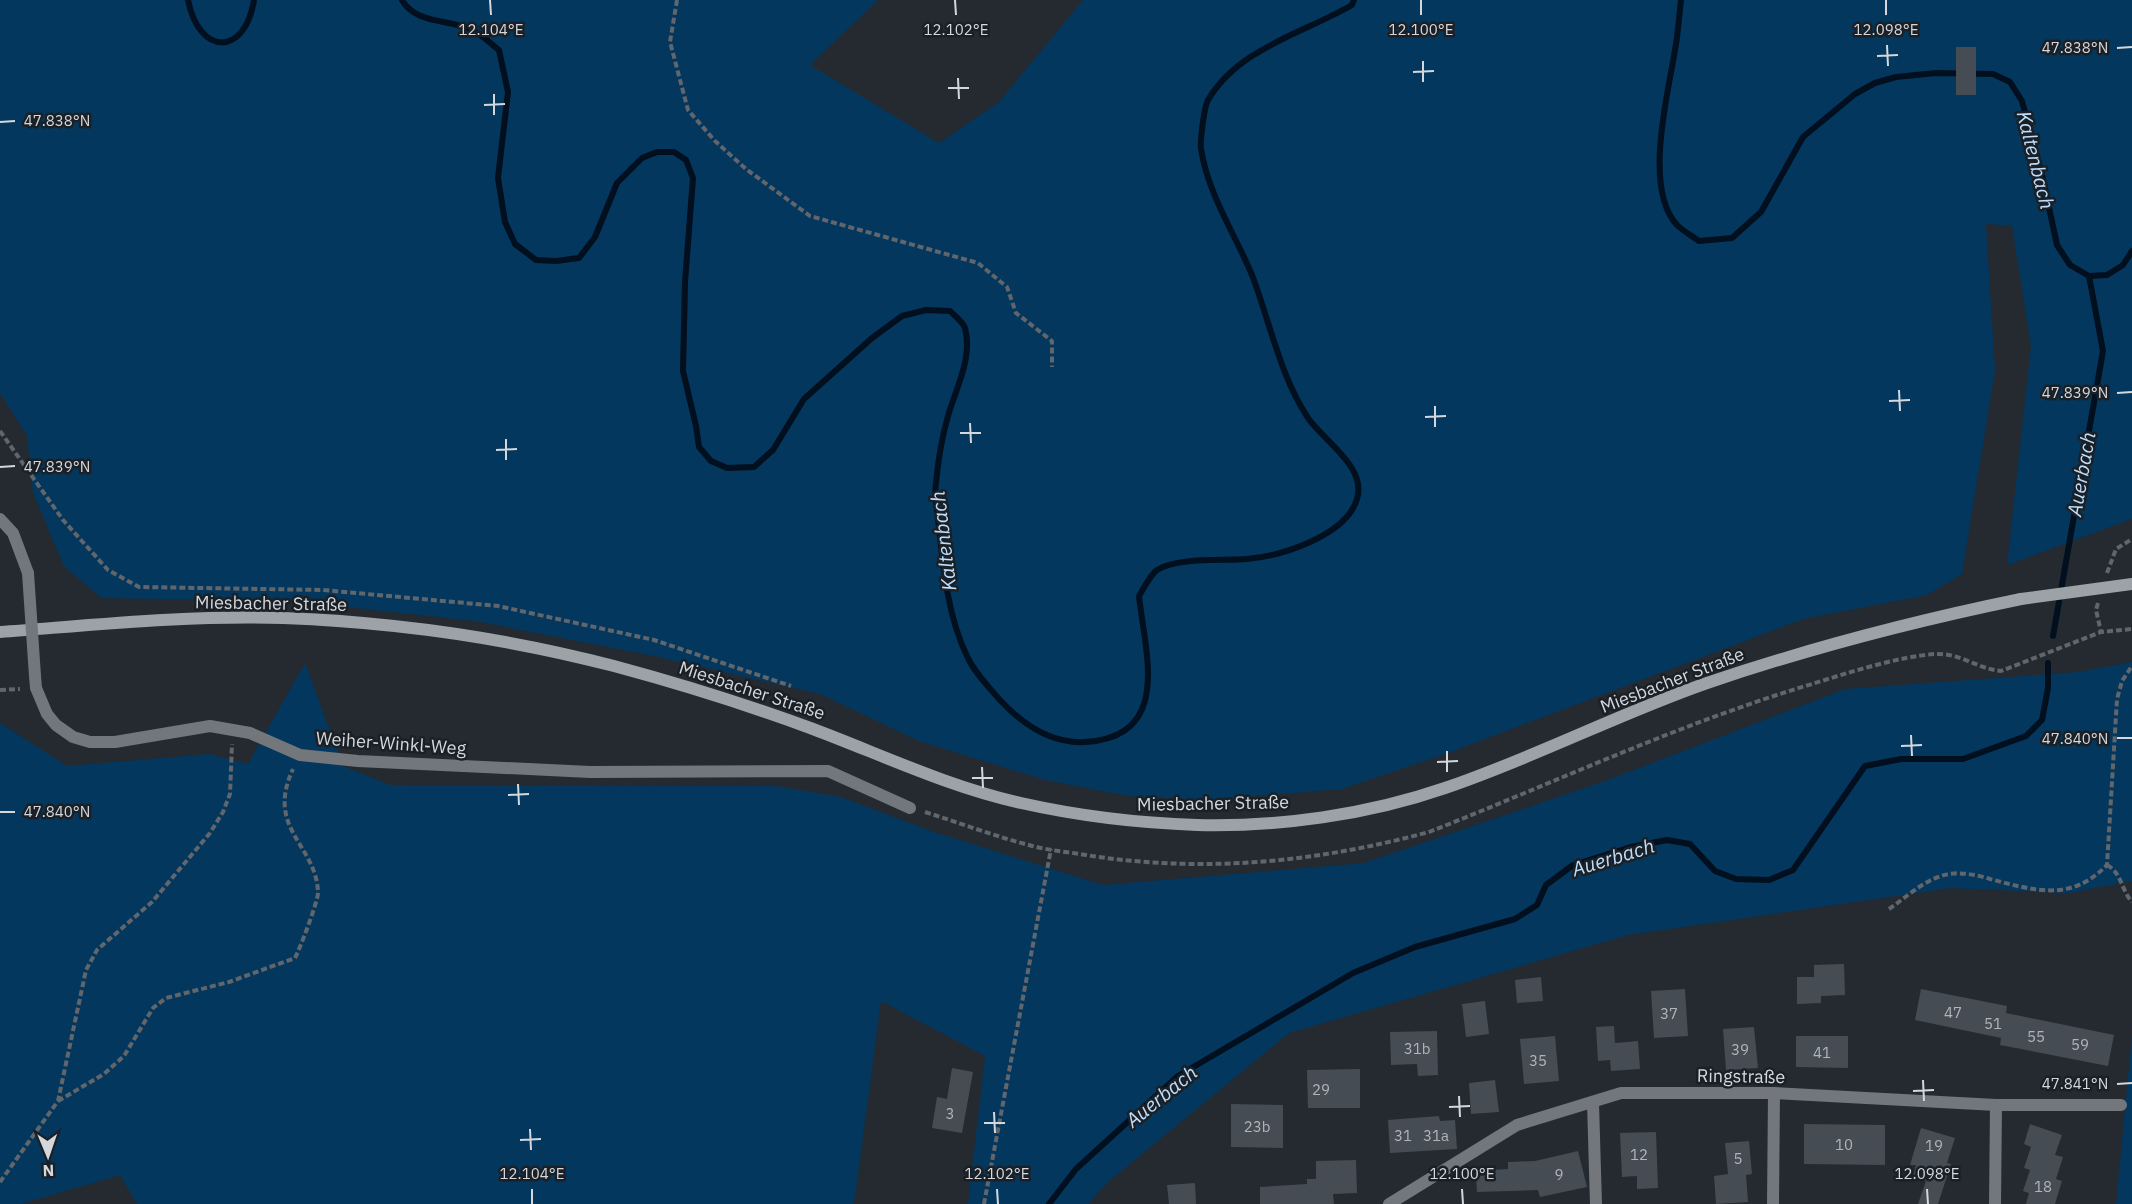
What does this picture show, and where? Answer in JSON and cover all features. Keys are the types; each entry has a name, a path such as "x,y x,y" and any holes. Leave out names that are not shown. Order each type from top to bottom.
{"main road":[{"name":"Miesbacher Straße","path":"0,632 172,619 282,618 396,626 506,642 610,665 712,694 948,782 1017,803 1123,822 1211,825 1307,819 1374,807 1439,790 1509,765 1703,685 1845,639 2021,599 2132,584"}],"street":[{"name":"Weiher-Winkl-Weg","path":"0,519 13,533 28,573 36,688 47,714 56,725 74,737 90,742 116,742 210,726 232,729 300,755 358,761 590,772 828,771 910,808"},
{"name":"Ringstraße","path":"1389,1204 1517,1125 1621,1093 1774,1093 1996,1105 2121,1105"},
{"path":"1773,1204 1774,1093"},
{"path":"1593,1103 1596,1204"},
{"path":"1995,1204 1996,1105"}],"path":[{"path":"677,0 670,42 688,110 715,141 746,169 810,216 978,263 1007,287 1016,313 1052,341 1052,367"},
{"path":"0,431 78,537 108,570 139,587 323,590 498,606 654,640 791,686"},
{"path":"2109,568 2116,549 2132,539"},
{"path":"2096,610 2101,632"},
{"path":"2021,665 2101,632 2132,629"},
{"path":"1889,909 1933,878 1952,873 1981,876 2055,892 2084,884 2107,866 2117,699 2122,681 2132,666"},
{"path":"0,1182 58,1101 86,970 97,950 152,902 218,819 230,794 232,729"},
{"path":"58,1101 104,1074 124,1056 153,1008 166,998 229,982 295,958 319,893 311,865 290,830 285,811 287,784 300,755"},
{"path":"984,1204 1051,849"},
{"path":"2107,866 2115,870 2124,892 2132,902"}],"shaded area":[{"path":"0,0 878,0 810,65 939,143 999,102 1083,0 2132,0 2132,519 2007,565 2031,346 2012,226 1986,224 1995,370 1962,574 1927,595 1803,619 1448,753 1342,789 1203,800 1128,796 1045,780 919,741 820,694 654,656 475,621 291,601 101,598 64,566 33,493 27,436 0,393"},
{"path":"2132,662 2132,881 2069,893 1951,888 1628,935 1289,1033 1109,1181 1088,1204 968,1204 985,1056 881,1001 854,1204 137,1204 120,1175 21,1204 0,1204 0,723 67,766 209,754 248,764 305,663 343,766 390,785 776,786 841,797 934,832 1103,885 1364,863 1605,781 1845,689 2078,672"},
{"path":"2132,1035 2132,1204 2116,1204"}],"building":[{"path":"1956,47 1976,47 1976,95 1956,95"},
{"path":"1844,964 1845,995 1821,996 1821,1003 1797,1004 1797,977 1814,977 1814,965"},
{"path":"1541,977 1543,1001 1517,1003 1515,980"},
{"path":"1685,989 1688,1036 1654,1038 1651,991"},
{"path":"1921,989 2007,1006 2006,1013 2114,1035 2108,1066 2000,1045 2001,1038 1915,1020"},
{"path":"1485,1001 1489,1034 1466,1037 1462,1004"},
{"path":"1614,1026 1615,1043 1638,1041 1640,1069 1611,1071 1610,1060 1598,1061 1596,1027"},
{"path":"1754,1027 1758,1068 1726,1070 1723,1029"},
{"path":"1437,1031 1438,1075 1418,1076 1417,1064 1391,1065 1390,1032"},
{"path":"1555,1036 1559,1081 1524,1084 1520,1039"},
{"path":"1796,1036 1848,1036 1848,1068 1796,1067"},
{"path":"952,1068 973,1072 962,1133 932,1128 937,1097 947,1099"},
{"path":"1360,1069 1360,1108 1308,1108 1307,1070"},
{"path":"1495,1080 1499,1112 1471,1114 1469,1083"},
{"path":"1231,1104 1283,1105 1283,1148 1231,1147"},
{"path":"1439,1116 1440,1121 1455,1120 1457,1149 1390,1153 1388,1120"},
{"path":"1804,1124 1885,1125 1885,1165 1804,1164"},
{"path":"2030,1124 2062,1135 2055,1155 2063,1157 2056,1179 2062,1181 2055,1204 2026,1204 2029,1193 2023,1191 2030,1170 2024,1168 2031,1147 2024,1144"},
{"path":"1921,1128 1955,1138 1947,1163 1951,1164 1938,1204 1918,1204 1926,1181 1913,1177 1916,1165 1910,1165"},
{"path":"1656,1132 1658,1188 1637,1189 1637,1176 1622,1177 1620,1133"},
{"path":"1749,1141 1752,1174 1746,1175 1748,1202 1716,1204 1714,1176 1728,1174 1725,1143"},
{"path":"1578,1151 1587,1187 1540,1197 1538,1190 1477,1192 1476,1176 1491,1175 1491,1170 1508,1169 1508,1162 1535,1161"},
{"path":"1356,1160 1357,1193 1333,1194 1334,1204 1260,1204 1260,1187 1307,1184 1307,1179 1316,1179 1316,1161"},
{"path":"1195,1183 1196,1204 1169,1204 1167,1185"}],"waterway":[{"name":"Kaltenbach","path":"188,0 202,32 211,40 222,42 232,40 241,32 249,19 254,0"},
{"name":"Kaltenbach","path":"402,0 415,13 472,30 499,50 508,92 498,178 505,222 515,244 536,260 556,261 579,258 595,237 617,183 642,158 657,152 674,152 686,160 693,178 685,282 683,371 699,447 711,461 727,468 754,467 773,450 804,399 872,338 902,316 926,310 950,311 961,321 965,328 967,350 963,373 944,432 935,492 950,606 967,656 986,684 1017,717 1027,724 1048,736 1072,742 1113,737 1131,725 1142,709 1147,689 1148,666 1139,596 1154,572 1176,563 1247,559 1277,554 1311,542 1340,524 1351,512 1357,499 1356,476 1350,465 1308,418 1290,385 1252,275 1210,182 1201,149 1208,100 1221,82 1254,55 1352,5 1354,0"},
{"name":"Kaltenbach","path":"1681,0 1661,140 1661,188 1667,209 1677,225 1699,241 1732,238 1761,212 1803,137 1855,94 1875,83 1896,77 1936,73 1993,74 2010,82 2022,101 2042,175 2057,245 2070,265 2089,276 2107,275 2123,265 2132,251"},
{"name":"Auerbach","path":"2053,636 2103,351 2089,276"},
{"name":"Auerbach","path":"1049,1204 1076,1169 1178,1076 1353,973 1415,947 1515,919 1537,905 1546,885 1573,865 1631,847 1667,840 1690,844 1715,871 1736,879 1769,880 1793,870 1865,766 1901,759 1963,759 2026,736 2042,720 2048,688 2048,663"}]}
